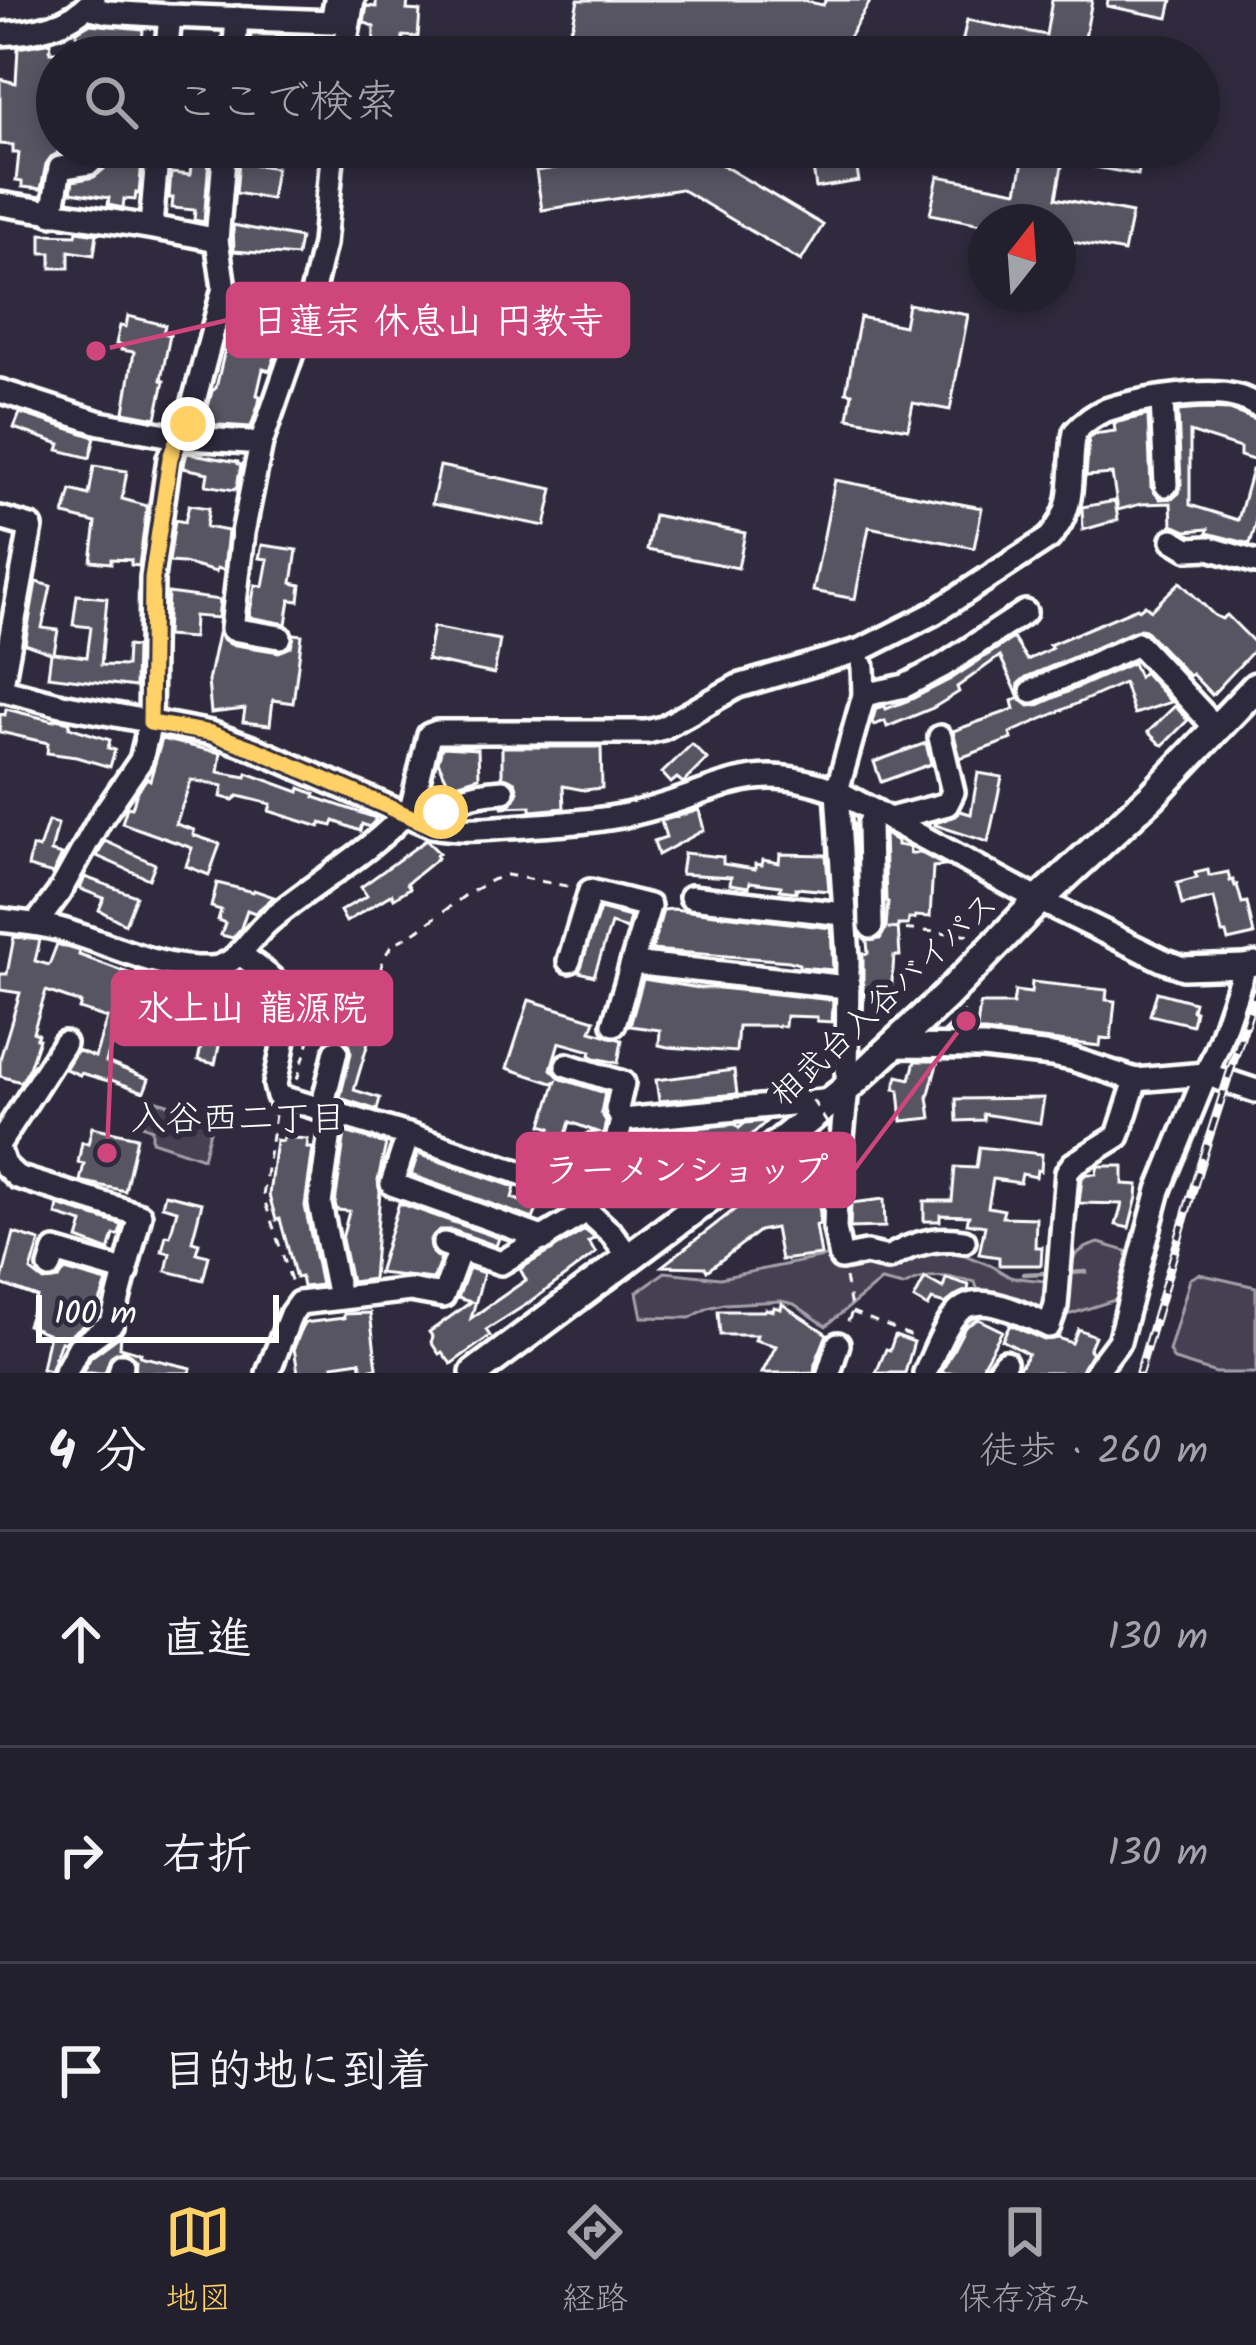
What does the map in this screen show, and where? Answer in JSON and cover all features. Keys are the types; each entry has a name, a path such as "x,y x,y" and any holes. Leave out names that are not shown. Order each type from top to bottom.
{"main road":[{"name":"相武台入谷バイパス","path":"476,1373 840,1094 1152,796 1256,687"}],"street":[{"path":"0,34 51,28 90,4 107,12 170,16 234,11 332,22 336,0"},
{"path":"346,36 352,0"},
{"path":"168,36 170,16"},
{"path":"52,214 60,168"},
{"path":"151,226 156,168"},
{"path":"36,924 141,760 150,723 152,578 170,458 188,424 224,288 217,240 223,168"},
{"path":"280,637 232,629 260,443 311,298 324,244 331,168"},
{"path":"0,204 217,240"},
{"path":"0,391 100,423 260,443"},
{"path":"0,920 73,933 154,962 220,967 272,918 370,848 405,814 412,806 429,735 647,732 663,728 738,686 861,650 934,613 1049,538 1061,525 1070,502 1075,432 1083,422 1108,410 1213,393 1256,404"},
{"path":"1162,399 1166,485"},
{"path":"0,518 31,527 1,689 211,733 432,826 456,831 590,821 646,810 760,776 807,780 1164,961 1183,968 1251,965 1160,1190 1119,1341 1095,1373"},
{"path":"1173,540 1187,549 1209,548 1256,562"},
{"path":"865,695 905,686 1025,612"},
{"path":"1032,691 1138,644 1216,728"},
{"path":"863,667 865,695 836,791 848,958 835,1228 841,1258 866,1253 888,1258 945,1237 964,1240"},
{"path":"871,927 869,825 882,815 947,804 953,791 940,737"},
{"path":"432,826 441,812 464,795 503,791"},
{"path":"569,961 590,891 649,906 614,1024"},
{"path":"691,897 843,914"},
{"path":"239,953 286,998 275,1085 285,1098 592,1197 607,1180 622,1120 617,1108 623,1083 567,1065"},
{"path":"632,963 847,987"},
{"path":"0,1142 64,1043"},
{"path":"893,1046 983,1047 1052,1055 1136,1080 1205,1074 1256,1091"},
{"path":"336,1052 320,1204 339,1297"},
{"path":"925,1373 963,1307 991,1304 1049,1326 1056,1306 1067,1172 1118,1136 1136,1080"},
{"path":"622,1120 840,1094"},
{"path":"408,1135 392,1184 544,1239"},
{"path":"0,1153 4,1166 16,1177 140,1214 112,1323 79,1347 65,1373"},
{"path":"268,1373 299,1303 410,1290 443,1296 452,1247 501,1263 587,1211 629,1257"},
{"path":"50,1267 56,1251 127,1272"},
{"path":"829,1373 838,1344"}],"path":[{"path":"299,1303 263,1196 285,1098 309,1040 372,990 392,945 466,894 507,875 590,891"},
{"path":"871,927 1004,937"},
{"path":"803,1085 832,1131"},
{"path":"838,1344 852,1312 841,1258"},
{"path":"852,1312 938,1347"}],"shaded area":[{"path":"152,1099 213,1119 203,1158 152,1141 152,1129 142,1125"},
{"path":"1099,1243 1126,1251 1135,1263 1124,1297 1071,1314 1040,1313 979,1294 975,1282 947,1277 903,1286 881,1281 826,1326 794,1304 781,1301 724,1304 690,1318 642,1317 637,1292 665,1272 720,1278 863,1249 943,1246 1010,1277 1062,1283 1074,1257"},
{"path":"1199,1274 1256,1287 1256,1373 1216,1373 1174,1360 1169,1351 1190,1279"}],"building":[{"path":"376,0 408,0 407,10 420,11 418,36 374,36 374,27 364,22 367,6 376,7"},
{"path":"578,0 799,0 823,5 826,0 871,0 850,36 566,36"},
{"path":"1052,0 1092,0 1085,36 964,36 967,20 1046,35"},
{"path":"1108,0 1172,0 1168,18 1107,6"},
{"path":"89,24 143,29 142,36 77,36"},
{"path":"36,45 36,168 45,168 41,189 22,187 16,181 19,153 13,153 13,145 0,144 0,79 16,83 18,48"},
{"path":"141,168 135,200 124,199 123,208 108,205 109,198 71,192 73,181 94,177 104,169"},
{"path":"191,168 208,168 204,222 194,220 195,210 172,208 173,198 169,198 171,173 190,175"},
{"path":"238,168 276,168 271,199 236,193"},
{"path":"727,168 823,225 801,261 681,189 542,210 536,171"},
{"path":"813,168 857,168 859,181 816,188"},
{"path":"1022,168 1062,168 1056,198 1132,213 1124,252 1076,243 1076,204 968,204 968,221 930,214 938,176 1017,191"},
{"path":"1100,168 1139,168 1138,175"},
{"path":"233,225 300,238 297,256 234,251"},
{"path":"77,231 97,234 94,255 69,251 69,268 51,268 51,253 41,253 41,234 76,235"},
{"path":"236,302 288,320 270,371 263,369 251,427 204,424 216,388"},
{"path":"908,304 968,315 950,410 913,403 908,429 848,418 852,393 846,392 860,317 904,326"},
{"path":"128,316 165,325 163,333 170,335 156,418 124,412 134,352 116,344"},
{"path":"1230,410 1256,420 1256,461 1240,456 1240,448 1190,432 1190,505 1238,520 1252,470 1256,471 1256,524 1250,544 1207,533 1208,529 1186,531 1172,525 1171,503 1118,510 1112,474 1086,476 1089,439 1094,434 1115,431 1114,423 1148,415 1151,487 1160,499 1173,498 1181,484 1178,411"},
{"path":"20,413 95,437 90,458 58,450 60,444 14,428"},
{"path":"187,453 238,462 237,487 206,485 208,473 183,468"},
{"path":"94,466 127,471 122,499 147,506 139,566 131,565 131,560 91,561 96,523 64,515 71,490 89,495"},
{"path":"440,466 553,489 545,526 432,504"},
{"path":"835,480 982,508 974,548 869,527 855,599 813,591"},
{"path":"1115,501 1118,520 1083,530 1082,507"},
{"path":"189,505 209,508 206,527 228,531 224,570 169,562 175,520 185,522"},
{"path":"654,515 745,533 738,568 647,550"},
{"path":"262,545 297,550 292,583 301,585 299,601 290,600 286,624 249,617 255,585 263,586 268,559 259,558"},
{"path":"36,582 51,586 42,628 58,630 54,653 87,657 91,627 73,625 77,595 107,598 101,665 126,666 127,646 136,647 135,687 48,676 51,653 25,644"},
{"path":"1180,582 1214,615 1222,619 1227,615 1256,644 1212,695 1140,629 1026,677 1019,683 1018,695 1000,656 933,708 887,727 885,721 872,722 876,708 912,699 1013,638 1027,660 1052,648 1049,645 1137,608 1145,605 1151,610"},
{"path":"168,593 220,600 218,618 194,616 193,638 166,636"},
{"path":"433,627 500,640 494,674 427,660"},
{"path":"218,634 230,644 279,652 291,647 294,634 302,635 293,703 273,700 270,725 243,722 245,709 211,713 208,681"},
{"path":"1133,663 1139,677 1144,672 1171,702 1134,714 1124,683 1010,733 1012,739 960,758 953,731 1014,709 1012,701 1019,698 1029,706 1038,705"},
{"path":"1175,706 1188,720 1160,744 1148,732"},
{"path":"6,709 70,722 69,727 110,740 108,748 115,750 110,767 47,753 48,743 0,732 0,714 5,715"},
{"path":"162,739 221,753 218,772 246,777 247,773 299,792 300,788 376,818 369,827 362,824 360,831 334,821 332,826 321,823 320,827 269,811 271,804 221,797 223,786 191,780 176,824 220,844 209,875 186,866 192,848 122,823 127,807 132,808 137,792 150,780"},
{"path":"926,743 931,764 881,782 874,762"},
{"path":"692,744 707,759 683,783 677,778 671,783 662,773"},
{"path":"442,747 478,749 479,777 450,786 438,762"},
{"path":"502,747 601,747 602,788 563,786 564,808 501,807 512,803 518,791 515,782 502,776"},
{"path":"978,773 1002,777 988,842 935,825 960,811 971,814"},
{"path":"699,810 704,830 658,855 654,841 666,837 661,821"},
{"path":"48,821 58,824 51,852 62,855 53,874 28,867 32,847 39,849"},
{"path":"884,833 897,845 910,847 910,853 921,853 945,866 933,867 930,917 915,916 908,925 898,925 900,956 894,956 891,995 864,993 863,1019 863,954 868,953 867,941 880,939 886,928"},
{"path":"426,840 439,853 438,858 407,883 410,888 346,922 340,911 367,896 361,887"},
{"path":"105,841 155,864 149,879 97,856"},
{"path":"684,853 723,857 723,864 755,869 763,860 779,863 780,854 826,855 829,891 796,888 796,892 750,882 749,887 730,884 731,877 681,874"},
{"path":"1208,870 1209,876 1228,872 1242,903 1247,902 1254,935 1228,941 1214,898 1182,905 1177,883"},
{"path":"85,877 136,896 125,924 99,910 104,898 80,889"},
{"path":"217,883 274,897 255,913 247,910 233,938 221,935 225,923 218,920 221,910 211,907"},
{"path":"600,909 630,917 627,929 611,924 594,976 579,972"},
{"path":"663,910 831,928 833,970 799,967 789,961 652,950"},
{"path":"14,937 40,940 35,961 49,965 57,944 136,976 137,971 211,983 209,1005 155,997 143,1035 121,1029 118,1040 113,1039 106,1062 149,1079 144,1092 65,1069 77,1050 95,1057 107,1018 46,991 33,1032 39,1039 28,1071 21,1082 0,1076 0,1059 20,993 0,990 0,974 7,974"},
{"path":"643,979 833,1000 832,1022 786,1016 785,1026 738,1026 736,1052 659,1045 660,1030 630,1026"},
{"path":"1032,982 1107,990 1106,1000 1115,1001 1111,1039 1101,1038 1100,1046 985,1032 944,1032 964,1013 977,1028 980,1004 1013,1004 1015,991 1031,993"},
{"path":"1157,992 1194,1002 1192,1025 1150,1015"},
{"path":"529,1000 595,1020 591,1031 622,1040 618,1063 559,1042 551,1069 561,1079 605,1093 602,1139 585,1134 597,1132 570,1122 559,1157 595,1167 587,1180 539,1163 551,1128 542,1125 556,1081 507,1068"},
{"path":"208,1015 225,1019 215,1064 198,1060"},
{"path":"340,1025 371,1033 354,1090 380,1098 377,1110 340,1098 351,1053 347,1041 337,1036"},
{"path":"915,1061 938,1061 928,1097 931,1118 902,1121 899,1090 894,1089 898,1076 910,1079"},
{"path":"734,1070 737,1094 659,1101 656,1080"},
{"path":"1044,1098 1040,1123 983,1114 984,1120 957,1121 956,1099"},
{"path":"767,1121 731,1153 704,1156 725,1140 641,1148 637,1162 628,1159 634,1134 736,1124 739,1128"},
{"path":"92,1127 137,1137 125,1191 80,1181 82,1142 88,1144"},
{"path":"345,1132 386,1144 378,1180 373,1279 351,1282 342,1239 349,1211 337,1210 335,1204"},
{"path":"308,1139 307,1148 313,1148 305,1206 321,1285 303,1287 301,1277 296,1278 269,1195 276,1140"},
{"path":"816,1147 826,1147 823,1176 814,1181 821,1255 781,1260 775,1228 759,1231 707,1271 705,1267 662,1266 757,1192 772,1189 770,1181 790,1173 789,1168 804,1165 805,1156"},
{"path":"979,1147 1042,1154 1036,1177 1022,1174 1020,1183 993,1179 988,1207 1004,1210 1002,1217 1036,1218 1035,1247 1042,1247 1041,1265 999,1265 999,1257 979,1254 985,1226 967,1223 969,1216 940,1215 940,1221 924,1221 924,1201 952,1201 955,1167 976,1168"},
{"path":"418,1154 515,1187 512,1198 538,1207 533,1219 411,1175"},
{"path":"1098,1166 1123,1166 1123,1184 1138,1185 1129,1228 1116,1225 1122,1204 1079,1203 1082,1178 1096,1174"},
{"path":"165,1194 202,1203 192,1241 199,1243 196,1253 209,1256 203,1280 166,1271 170,1253 162,1251 177,1210 162,1206"},
{"path":"884,1199 885,1227 850,1228 851,1203"},
{"path":"399,1203 499,1238 496,1246 440,1230 430,1240 432,1253 441,1259 433,1279 378,1273"},
{"path":"58,1205 122,1225 109,1251 78,1239 83,1223 56,1215"},
{"path":"585,1230 595,1238 588,1242 596,1253 486,1330 490,1336 451,1364 439,1354 429,1332 471,1302 458,1298 469,1268 484,1273 471,1318 526,1280 520,1269"},
{"path":"14,1233 40,1241 31,1271 44,1281 59,1279 65,1270 107,1282 95,1317 61,1342 50,1371 42,1369 49,1334 27,1325 37,1297 1,1284"},
{"path":"925,1278 943,1288 946,1278 969,1285 968,1290 945,1304 932,1300 928,1307 914,1299"},
{"path":"782,1304 827,1334 814,1373 762,1373 776,1346 755,1340 757,1335 720,1335 718,1311 773,1311"},
{"path":"370,1313 377,1368 362,1371 360,1361 333,1365 333,1373 298,1373 294,1348 304,1323"},
{"path":"978,1319 1002,1331 982,1373 941,1373 965,1327"},
{"path":"1010,1325 1044,1340 1072,1343 1078,1329 1095,1336 1092,1352 1080,1373 1016,1373 1028,1354 1002,1340"},
{"path":"121,1335 120,1347 191,1368 190,1373 135,1373 136,1360 124,1350 111,1356 105,1373 82,1373 91,1357"},
{"path":"895,1335 914,1342 905,1373 876,1373 886,1349 890,1350"}],"waterway":[{"path":"1068,1273 1086,1272"},
{"path":"1023,1274 1046,1273"}],"railway":[{"path":"1139,1373 1256,991"}],"place":[{"name":"日蓮宗 休息山 円教寺","path":"96,351"},
{"name":"ラーメンショップ","path":"966,1021"},
{"name":"水上山 龍源院","path":"107,1153"}],"district":[{"name":"入谷西二丁目","path":"238,1117"}],"route":[{"path":"188,424 170,458 152,578 150,723 211,733 255,749 432,826 441,812"}]}
